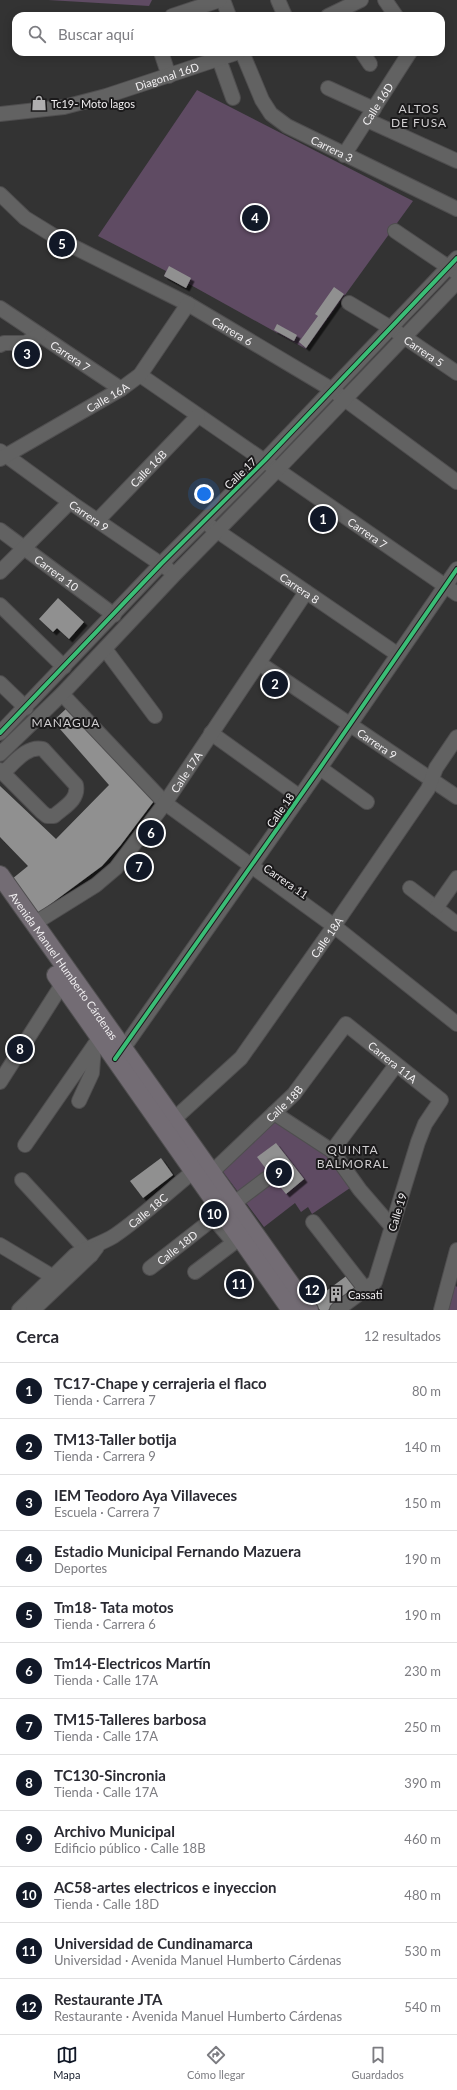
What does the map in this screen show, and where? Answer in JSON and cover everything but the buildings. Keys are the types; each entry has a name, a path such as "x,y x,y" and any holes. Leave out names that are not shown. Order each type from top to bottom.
{"main road":[{"name":"Avenida Manuel Humberto Cárdenas","path":"0,875 35,923 119,1054 202,1172"},
{"name":"Avenida Manuel Humberto Cárdenas","path":"0,896 62,983 97,1042 119,1054 173,1120 223,1211 291,1310"},
{"name":"Avenida Manuel Humberto Cárdenas","path":"223,1211 308,1310"}],"street":[{"path":"184,12 221,0 227,12"},
{"path":"278,0 283,12"},
{"path":"338,12 361,0"},
{"path":"385,0 393,12"},
{"path":"162,56 169,76"},
{"name":"Diagonal 16D","path":"0,114 64,107 169,76 228,56"},
{"name":"Carrera 3","path":"243,56 262,100 271,114 287,126 457,209"},
{"path":"365,56 370,64"},
{"name":"Calle 16D","path":"344,155 407,56"},
{"path":"219,59 233,98"},
{"path":"328,88 370,115 457,161"},
{"name":"Carrera 6","path":"0,194 25,218 64,242 188,304 331,389 457,482"},
{"path":"395,231 454,266"},
{"name":"Calle 17","path":"0,733 26,708 161,564 265,460 331,389 454,266"},
{"path":"0,754 62,694 175,574 457,282"},
{"name":"Carrera 5","path":"349,303 391,328 457,374"},
{"name":"Calle 16A","path":"2,456 121,389 140,375 188,304"},
{"name":"Carrera 7","path":"0,308 121,389"},
{"path":"0,345 4,343 25,343 40,335"},
{"name":"Carrera 7","path":"140,375 457,594"},
{"name":"Calle 16B","path":"98,520 198,416"},
{"name":"Carrera 9","path":"2,456 98,520 175,574"},
{"path":"0,572 70,502"},
{"name":"Carrera 8","path":"203,522 397,654"},
{"name":"Carrera 10","path":"0,530 114,615"},
{"name":"Calle 18","path":"119,1054 351,724 397,654 457,569"},
{"name":"Calle 17A","path":"35,923 86,892 116,868 165,803 306,592"},
{"path":"0,606 64,667"},
{"path":"105,649 155,716"},
{"name":"Carrera 9","path":"259,663 457,797"},
{"path":"0,683 26,708"},
{"name":"Carrera 11","path":"62,694 165,803 250,867 334,926 457,1023"},
{"path":"211,733 300,797"},
{"name":"Calle 18A","path":"173,1120 241,1058 428,789 436,768 457,737"},
{"path":"36,747 43,749 76,785 78,793 54,816 47,816 2,772 36,747"},
{"path":"320,768 367,802"},
{"path":"436,908 457,878"},
{"path":"410,888 457,924"},
{"path":"0,1082 62,983"},
{"name":"Carrera 11A","path":"346,1024 441,1100"},
{"name":"Calle 18B","path":"202,1172 274,1113 294,1094 346,1024"},
{"path":"79,1101 92,1073 97,1042"},
{"path":"24,1145 97,1042"},
{"path":"332,1151 396,1065"},
{"name":"Calle 19","path":"337,1310 375,1282 418,1142 425,1124 441,1100"},
{"path":"274,1113 332,1151 360,1190 392,1227"},
{"name":"Calle 18C","path":"33,1310 75,1255 92,1250 116,1235 202,1172"},
{"path":"22,1180 92,1250"},
{"name":"Calle 18D","path":"150,1268 223,1211 266,1180"},
{"path":"195,1272 232,1244 223,1211"},
{"path":"313,1222 366,1290"},
{"path":"0,1245 58,1279"},
{"path":"441,1310 453,1280 457,1250"},
{"name":"Calle 18C","path":"19,1310 58,1279"}],"shaded area":[{"path":"48,0 152,0 149,6"},
{"path":"197,90 413,201 306,349 189,284 186,288 164,276 166,271 98,236"},
{"path":"275,1119 323,1152 350,1188 312,1214 308,1207 301,1212 295,1203 264,1227 221,1169"},
{"path":"452,1283 457,1287 457,1310 445,1310"}],"cycle path":[{"path":"0,733 161,564 265,460 457,258"},
{"path":"115,1059 320,768 457,569"}],"place":[{"name":"Tc19- Moto lagos","path":"39,103"},
{"name":"Estadio Municipal Fernando Mazuera","path":"255,218"},
{"name":"Tm18- Tata motos","path":"62,244"},
{"name":"IEM Teodoro Aya Villaveces","path":"27,354"},
{"name":"TC17-Chape y cerrajeria el flaco","path":"323,519"},
{"name":"TM13-Taller botija","path":"275,684"},
{"name":"Tm14-Electricos Martín","path":"151,833"},
{"name":"TM15-Talleres barbosa","path":"139,867"},
{"name":"TC130-Sincronia","path":"20,1049"},
{"name":"Archivo Municipal","path":"279,1173"},
{"name":"AC58-artes electricos e inyeccion","path":"214,1214"},
{"name":"Universidad de Cundinamarca","path":"239,1284"},
{"name":"Restaurante JTA","path":"312,1290"},
{"name":"Cassati","path":"336,1294"}],"district":[{"name":"ALTOS DE FUSA","path":"419,115"},
{"name":"MANAGUA","path":"66,722"},
{"name":"QUINTA BALMORAL","path":"353,1156"}]}
